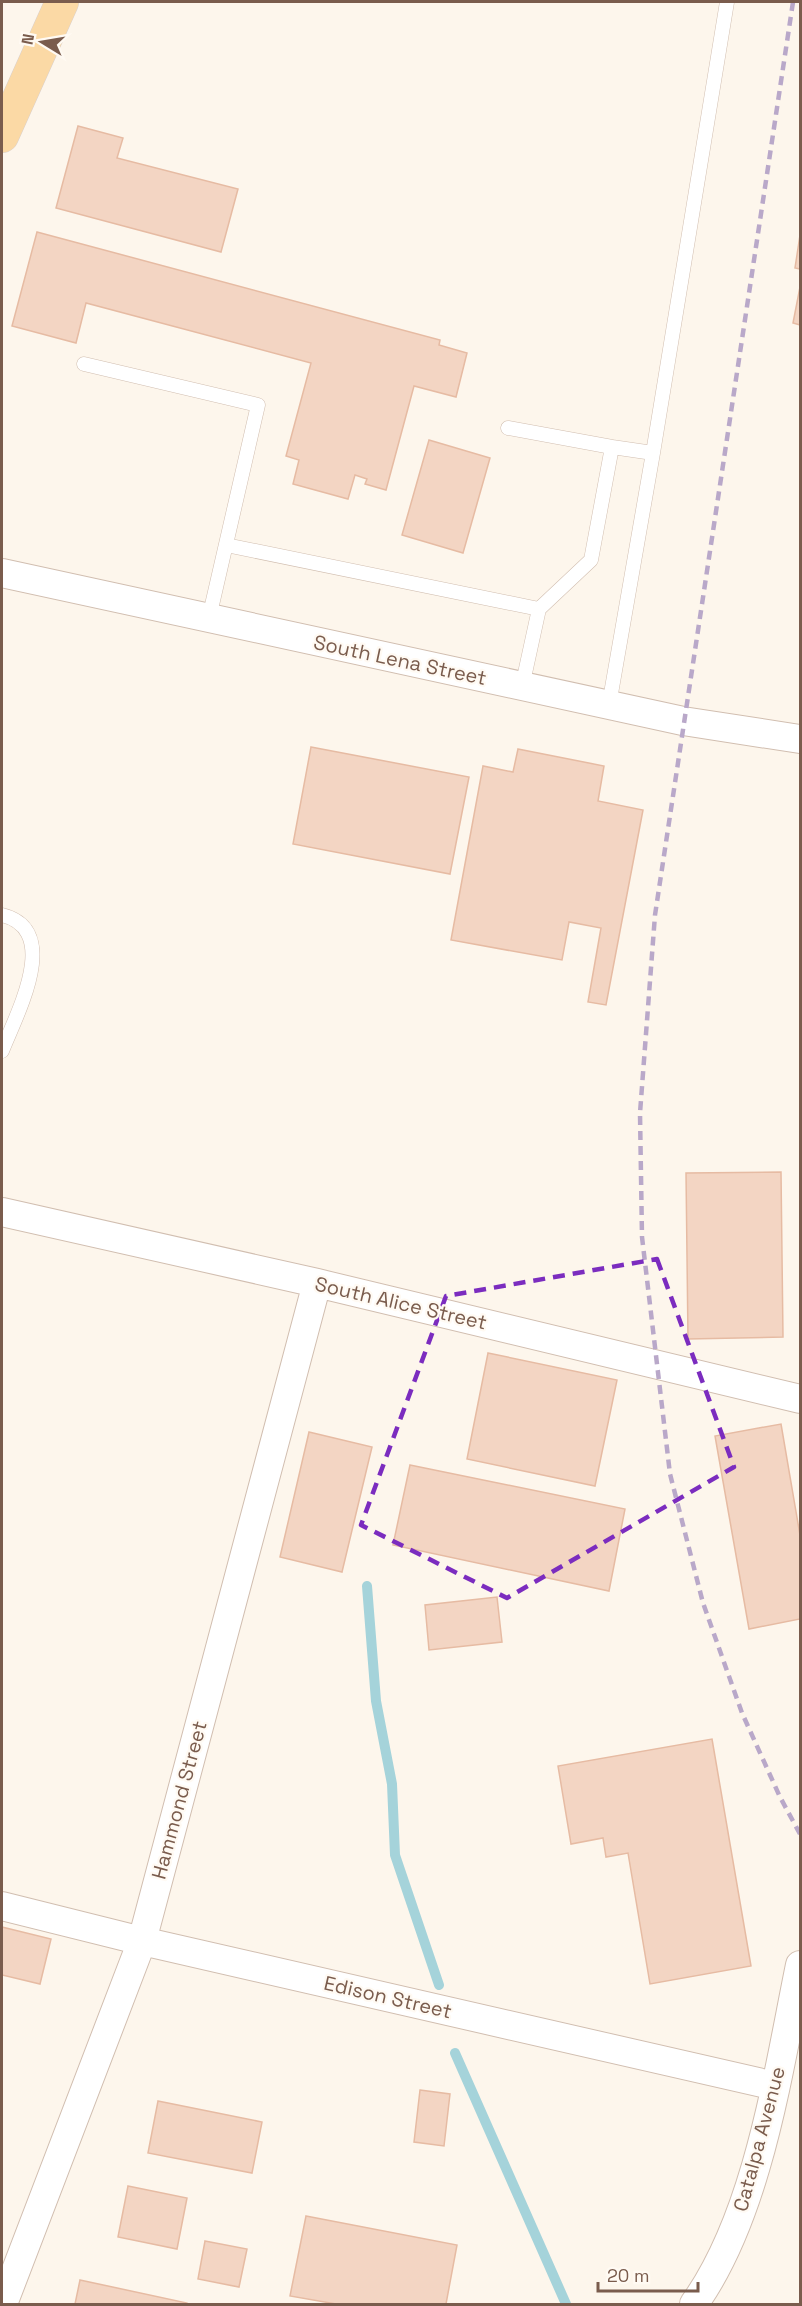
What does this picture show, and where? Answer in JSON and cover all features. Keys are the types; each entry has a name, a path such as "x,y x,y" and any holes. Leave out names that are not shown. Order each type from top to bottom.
{"main road":[{"path":"2,136 62,2"}],"street":[{"name":"South Lena Street","path":"2,573 683,721 801,739"},
{"name":"South Alice Street","path":"2,1212 801,1398"},
{"name":"Hammond Street","path":"3,2304 142,1941 317,1284"},
{"name":"Edison Street","path":"2,1905 142,1941 775,2086"},
{"name":"Catalpa Avenue","path":"694,2304 711,2281 733,2231 754,2170 801,1965"}],"lane":[{"path":"609,705 727,2"},
{"path":"84,364 258,405 209,618"},
{"path":"508,428 653,453"},
{"path":"522,687 539,609 591,560 612,447"},
{"path":"226,545 539,609"},
{"path":"2,915 10,917 29,933 33,957 29,982 2,1051"}],"highlighted area":[{"path":"657,1259 734,1467 507,1598 361,1525 446,1296"}],"building":[{"path":"78,126 123,138 117,158 238,189 221,252 56,208"},
{"path":"37,232 440,340 439,345 467,353 456,397 414,386 386,490 365,484 367,479 355,475 348,499 293,484 299,460 286,456 311,363 86,303 76,343 12,326"},
{"path":"800,235 800,269 795,268"},
{"path":"800,287 800,325 793,323"},
{"path":"429,440 490,458 463,553 402,535"},
{"path":"311,747 469,777 450,874 293,844"},
{"path":"518,749 604,766 598,801 643,810 606,1005 588,1002 601,928 569,922 562,960 451,940 483,766 513,772"},
{"path":"781,1172 783,1337 688,1339 686,1173"},
{"path":"488,1353 617,1380 595,1486 467,1459"},
{"path":"781,1424 800,1535 800,1619 749,1629 715,1436"},
{"path":"309,1432 372,1447 342,1572 280,1557"},
{"path":"410,1465 625,1509 609,1591 393,1545"},
{"path":"497,1597 502,1642 429,1650 425,1605"},
{"path":"712,1739 751,1966 650,1984 628,1853 606,1857 603,1838 571,1844 558,1766"},
{"path":"2,1927 51,1939 40,1984 2,1975"},
{"path":"420,2090 450,2094 444,2146 414,2142"},
{"path":"158,2101 262,2122 252,2173 148,2153"},
{"path":"128,2186 187,2198 177,2249 118,2237"},
{"path":"306,2216 457,2245 446,2304 336,2304 290,2296"},
{"path":"205,2241 247,2249 239,2287 198,2279"},
{"path":"80,2280 187,2303 187,2304 75,2304"}],"waterway":[{"path":"367,1586 376,1701 392,1784 395,1855 439,1985"},
{"path":"455,2053 566,2304"}],"railway":[{"path":"793,2 655,915 640,1113 642,1237 670,1474 703,1603 742,1713 780,1797 800,1834"}]}
